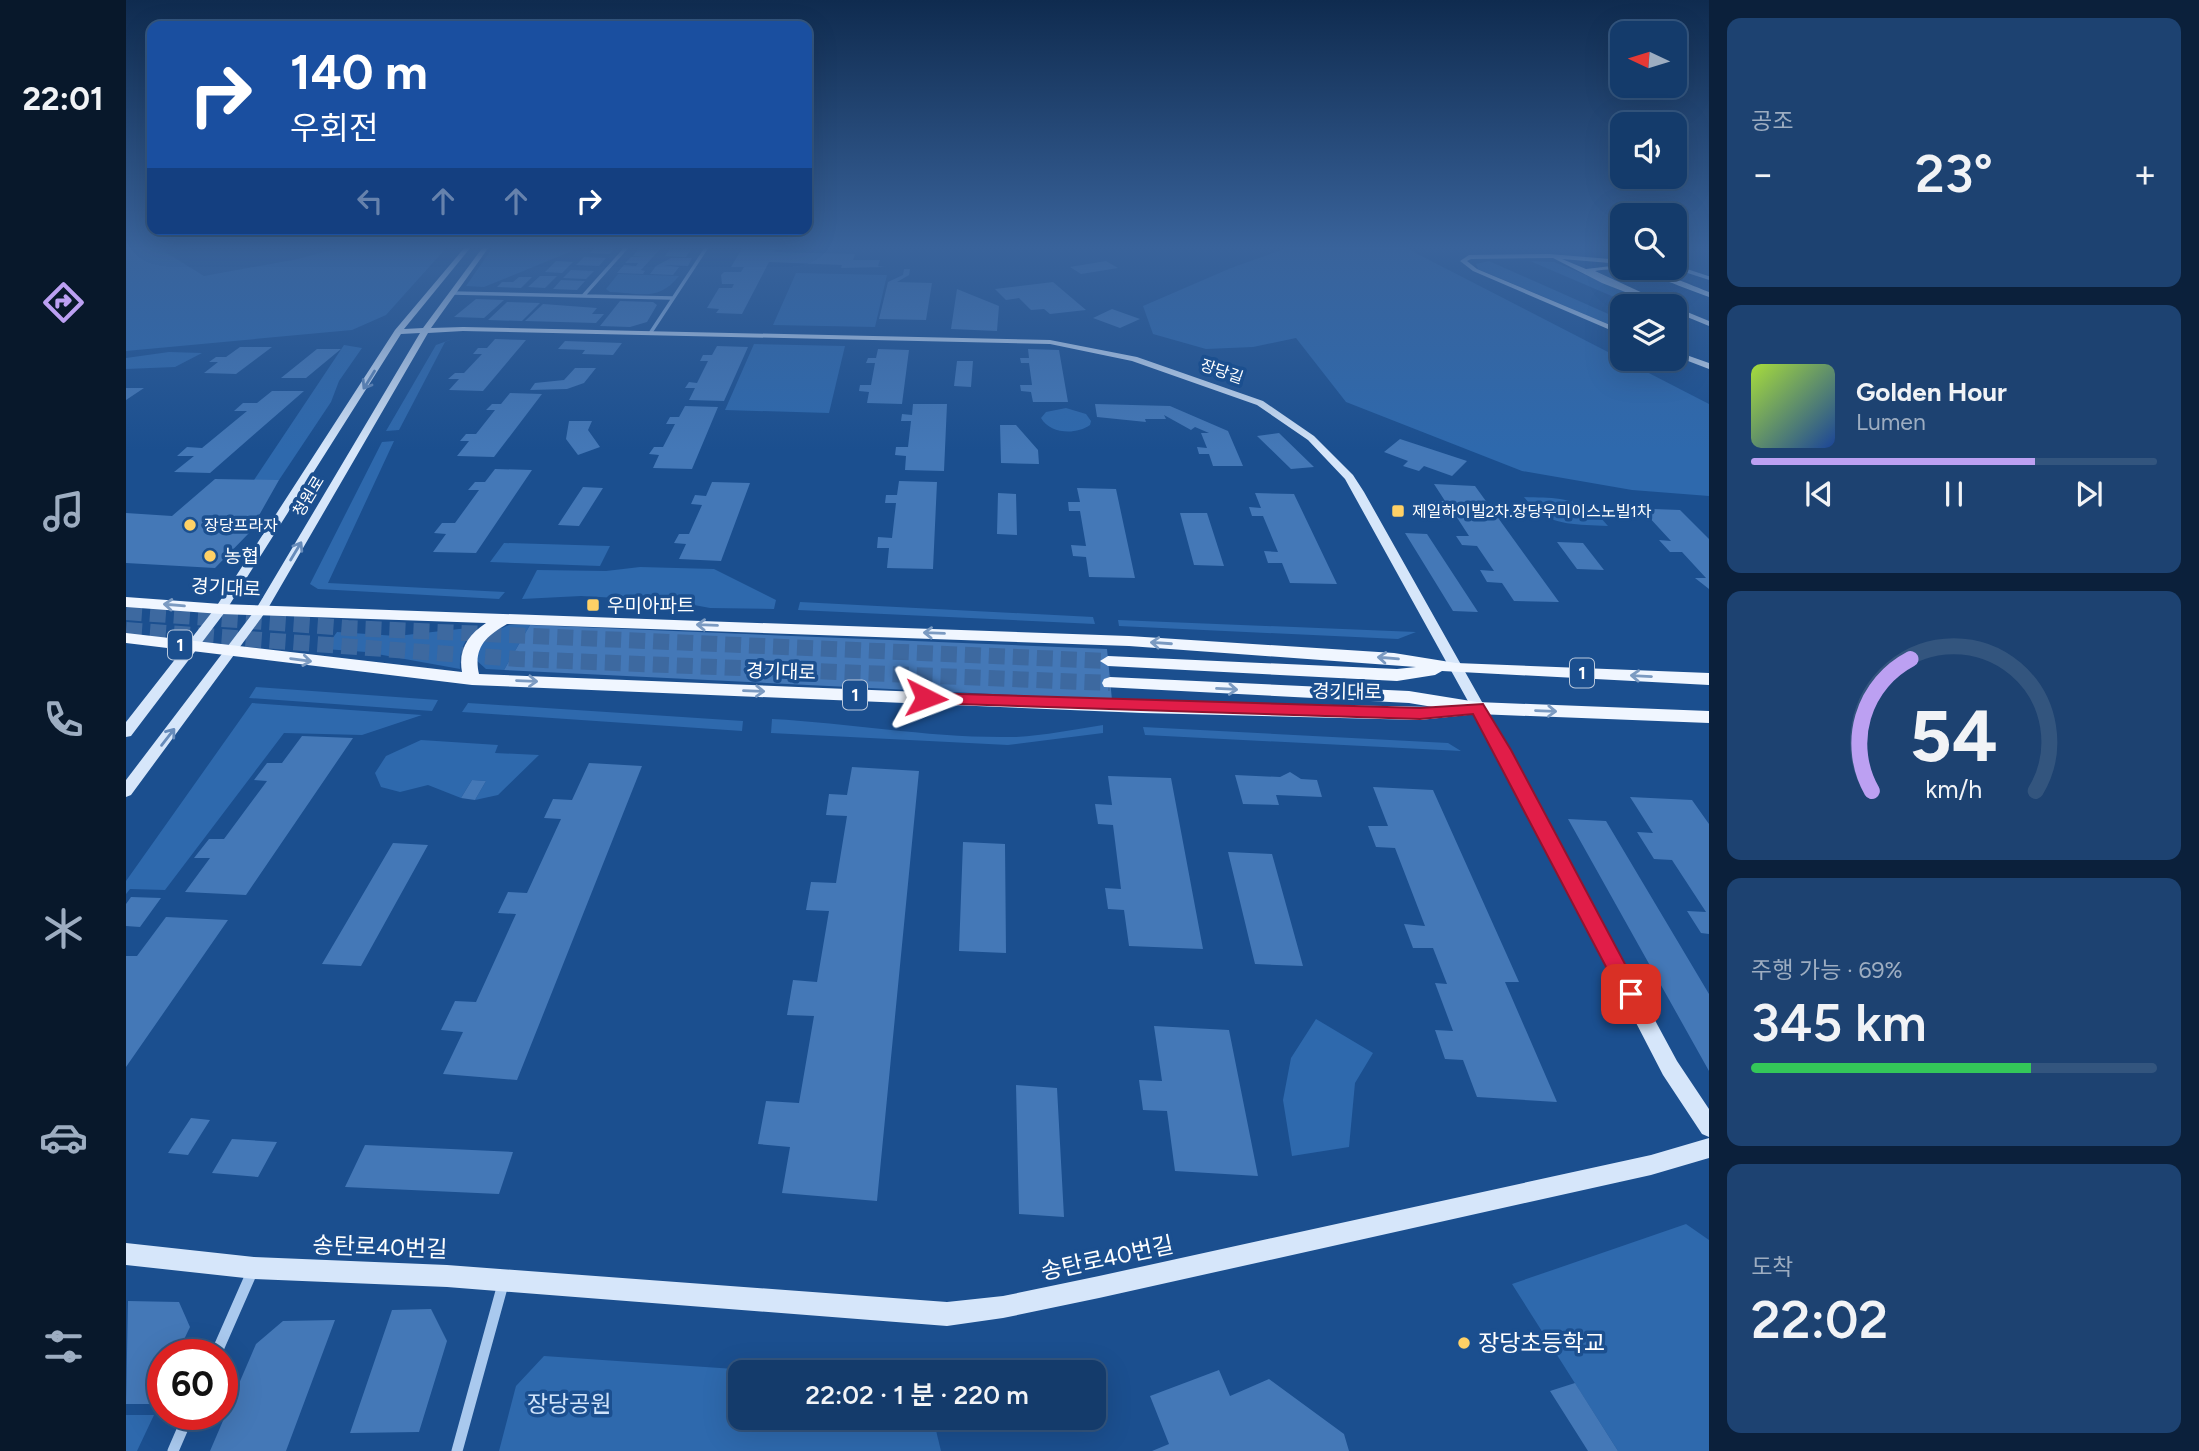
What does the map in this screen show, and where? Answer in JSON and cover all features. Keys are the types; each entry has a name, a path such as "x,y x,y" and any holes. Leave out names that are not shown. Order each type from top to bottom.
{"main road":[{"name":"경기대로","path":"126,602 221,609 1129,641 1394,658 1456,668 1709,679"},
{"path":"472,679 467,663 470,646 486,629 507,617"},
{"name":"경기대로","path":"126,638 472,679 1143,707 1420,714 1477,708"},
{"name":"경기대로","path":"1108,660 1397,675 1456,668"},
{"name":"경기대로","path":"1110,683 1409,697 1477,708 1709,717"}],"street":[{"name":"청원로","path":"126,732 221,609 398,332 412,315"},
{"name":"청원로","path":"126,791 261,610 437,315"},
{"path":"650,332 661,315"},
{"path":"1579,315 1610,328"},
{"path":"1688,315 1709,324"},
{"name":"장당길","path":"398,332 463,329 1051,342 1134,359 1261,403 1311,438 1349,477 1503,750 1670,1068 1709,1127"},
{"path":"1687,358 1709,366"},
{"name":"송탄로40번길","path":"126,1254 254,1268 504,1280 947,1314 1003,1307 1100,1287 1651,1166 1709,1148"},
{"path":"223,1339 254,1268"},
{"path":"457,1451 504,1280"},
{"path":"173,1451 183,1430"}],"green space":[{"path":"126,315 386,315 352,330 126,351"},
{"path":"778,315 878,315 875,327 773,325"},
{"path":"1146,315 1536,315 1610,353 1610,371 1645,371 1709,404 1709,496 1632,490 1522,471 1346,402 1296,338 1253,347 1206,349 1153,334"},
{"path":"1586,315 1610,315 1610,325"},
{"path":"458,337 445,342 399,430 386,431 436,345"},
{"path":"754,344 845,346 829,413 725,410"},
{"path":"344,345 362,348 339,381 331,402 279,480 254,480"},
{"path":"169,352 202,353 175,367 126,369 126,358"},
{"path":"1066,408 1086,414 1091,421 1090,425 1078,430 1057,430 1041,418 1046,412"},
{"path":"394,441 328,583 505,592 499,599 318,589 310,584 382,442"},
{"path":"1524,497 1560,499 1580,504 1599,516 1608,526 1572,524 1551,519"},
{"path":"504,543 610,546 600,566 490,562"},
{"path":"640,567 714,569 776,600 774,609 710,608 673,601 581,596 522,599 537,570 606,571"},
{"path":"800,602 1093,617 1095,624 798,610"},
{"path":"1118,620 1416,632 1398,639 1119,626"},
{"path":"509,625 530,625 504,670 486,669 476,660 480,647 491,634"},
{"path":"477,627 463,646 460,669 366,652 325,649 337,632 397,636"},
{"path":"256,687 438,700 432,711 249,698"},
{"path":"252,703 422,715 362,735 284,733 165,890 130,889 126,894 126,881"},
{"path":"468,703 743,721 742,731 462,712"},
{"path":"772,719 972,736 1026,736 1103,725 1103,733 1008,745 771,733"},
{"path":"1143,727 1448,743 1461,751 1145,735"},
{"path":"421,740 498,745 495,753 539,755 498,795 475,800 486,781 472,780 461,798 428,785 400,792 381,787 375,773 386,756"},
{"path":"1316,1019 1373,1053 1355,1083 1349,1147 1292,1156 1283,1100 1291,1058"},
{"path":"1686,1224 1709,1240 1709,1451 1618,1451 1512,1284"},
{"name":"장당공원","path":"544,1356 728,1369 728,1430 936,1430 941,1451 499,1451 516,1386"},
{"path":"126,1415 147,1415 147,1430 137,1451 126,1451"}],"building":[{"path":"457,315 488,315 484,318 454,317"},
{"path":"494,315 528,315 522,321 488,320"},
{"path":"532,315 603,315 596,323 525,321"},
{"path":"609,315 651,315 647,322 630,327 600,326"},
{"path":"880,315 927,315 926,320 879,319"},
{"path":"953,315 998,315 997,331 951,329"},
{"path":"1100,315 1128,315 1140,319 1120,328 1093,318"},
{"path":"495,339 526,340 483,391 449,390 459,379 448,379 455,373 464,373 482,354 473,354 478,348 487,348"},
{"path":"565,341 622,343 613,355 582,354 585,350 558,349"},
{"path":"717,346 748,347 724,401 689,400 695,388 685,388 689,382 697,383 708,361 700,361 703,355 712,355"},
{"path":"240,347 272,347 236,374 204,373 218,362 209,362 216,357 226,357"},
{"path":"317,349 341,349 306,378 281,378"},
{"path":"878,349 909,350 902,404 867,403 869,392 859,391 860,385 871,385 875,363 866,363 868,358 876,358"},
{"path":"1028,349 1059,350 1068,402 1033,402 1031,392 1021,391 1020,385 1032,385 1029,363 1021,363 1020,358 1029,358"},
{"path":"957,361 973,361 971,387 954,386"},
{"path":"575,368 596,368 584,383 567,389 530,390 535,383 564,380"},
{"path":"126,388 144,388 126,400"},
{"path":"272,391 304,391 210,473 174,472 194,456 177,456 187,447 202,448 247,411 234,411 243,403 257,403"},
{"path":"510,393 542,394 494,457 457,456 469,441 460,441 466,434 476,434 495,410 486,410 492,404 501,404"},
{"path":"913,404 947,404 944,471 905,470 906,456 895,455 896,447 908,447 911,421 901,421 902,414 912,415"},
{"path":"1095,404 1170,406 1228,431 1243,466 1213,466 1209,454 1199,454 1197,447 1207,448 1201,433 1209,433 1195,427 1191,430 1164,415 1166,419 1145,419 1146,422 1097,417"},
{"path":"685,406 718,407 692,469 653,468 659,455 649,454 654,447 663,447 675,424 666,424 670,417 679,417"},
{"path":"569,421 592,421 588,430 600,447 578,455 566,439"},
{"path":"1000,425 1016,425 1038,450 1039,464 1001,463"},
{"path":"1279,433 1314,467 1291,469 1257,436"},
{"path":"1400,439 1467,461 1452,476 1424,466 1419,471 1403,466 1408,461 1384,452"},
{"path":"495,469 532,470 476,553 433,552 446,534 434,533 442,523 455,523 479,490 468,490 475,482 485,482"},
{"name":"장당프라자","path":"215,479 279,480 249,533 215,568 126,563 126,513 172,516"},
{"path":"899,481 937,482 933,569 887,568 889,548 877,548 878,537 892,538 896,503 885,503 886,495 897,495"},
{"path":"712,482 750,483 721,561 679,559 686,544 674,543 679,534 689,534 702,505 691,504 695,495 706,496"},
{"path":"1434,484 1475,486 1559,602 1514,601 1502,583 1487,582 1480,570 1494,571 1477,546 1462,545 1456,536 1469,536 1454,513 1442,513 1434,501 1445,501"},
{"path":"583,487 603,488 579,526 558,525"},
{"path":"1077,488 1116,489 1135,578 1089,577 1086,557 1073,556 1071,545 1086,546 1080,511 1069,511 1068,502 1080,502"},
{"path":"998,493 1016,494 1017,535 997,534"},
{"path":"1255,493 1294,494 1337,584 1290,583 1282,563 1268,563 1264,551 1278,552 1263,516 1252,516 1249,507 1261,508"},
{"path":"1628,503 1647,503 1653,509 1680,510 1709,539 1709,589 1695,578 1706,578 1682,552 1670,552 1659,540 1671,541 1647,515 1639,515"},
{"path":"1180,513 1207,513 1224,566 1194,565"},
{"path":"1405,533 1427,534 1478,612 1453,611"},
{"path":"1557,542 1583,543 1604,570 1577,569"},
{"path":"530,625 1107,649 1112,700 504,670"},
{"path":"302,736 353,738 246,895 185,892 210,858 194,858 209,839 224,839 267,781 254,780 267,763 282,763"},
{"path":"589,763 642,766 517,1080 443,1074 463,1032 441,1030 455,1001 476,1002 516,914 498,913 508,892 527,893 561,819 544,818 553,799 572,800"},
{"path":"852,767 919,771 877,1201 782,1193 790,1147 758,1144 766,1101 799,1103 814,1016 787,1015 793,980 817,982 829,911 806,910 811,882 836,883 847,816 826,815 829,794 847,795"},
{"path":"1290,772 1301,779 1317,780 1322,797 1276,795 1279,805 1243,804 1235,775 1280,777"},
{"path":"1108,776 1171,778 1203,949 1129,946 1124,910 1108,909 1105,888 1121,889 1113,825 1098,824 1095,804 1112,805"},
{"path":"472,780 486,781 475,800 461,798"},
{"path":"1373,787 1433,790 1519,982 1505,982 1557,1102 1477,1097 1463,1060 1445,1059 1435,1030 1453,1031 1435,983 1447,984 1433,948 1413,948 1404,924 1425,926 1395,848 1376,847 1368,826 1388,826"},
{"path":"1630,797 1692,800 1709,824 1709,934 1701,933 1687,911 1706,912 1672,860 1654,859 1637,832 1653,833"},
{"path":"1568,819 1606,821 1709,994 1709,1071"},
{"path":"963,842 1005,844 1006,953 959,951"},
{"path":"393,843 428,845 361,966 322,964"},
{"path":"1228,852 1272,854 1303,966 1255,964"},
{"path":"131,897 161,898 140,927 126,926 126,904"},
{"path":"166,917 228,920 126,1067 126,956 137,956"},
{"path":"1154,1026 1229,1030 1258,1176 1175,1171 1167,1111 1143,1110 1139,1080 1162,1081"},
{"path":"1016,1085 1057,1088 1064,1217 1019,1214"},
{"path":"191,1118 210,1120 188,1155 168,1153"},
{"path":"232,1139 277,1142 258,1177 212,1173"},
{"path":"365,1145 513,1152 499,1194 345,1187"},
{"path":"128,1301 179,1302 190,1327 184,1339 147,1339 147,1404 126,1404"},
{"path":"431,1309 447,1341 419,1432 350,1433 392,1310"},
{"path":"335,1320 286,1451 210,1451 219,1430 238,1430 238,1386 256,1344 283,1321"},
{"path":"1219,1370 1230,1396 1269,1379 1344,1434 1349,1451 1152,1451 1169,1444 1150,1396"},
{"path":"1575,1383 1618,1451 1588,1451 1550,1391"}],"tunnel":[{"path":"126,612 348,628 1108,661"},
{"path":"126,630 518,659 1110,683"}],"place":[{"name":"제일하이빌2차.장당우미이스노빌1차","path":"1398,511"},
{"name":"장당프라자","path":"190,525"},
{"name":"농협","path":"210,556"},
{"name":"우미아파트","path":"593,605"},
{"name":"장당초등학교","path":"1464,1343"}],"route":[{"path":"926,698 1420,714 1477,708 1503,750 1631,994"}]}
